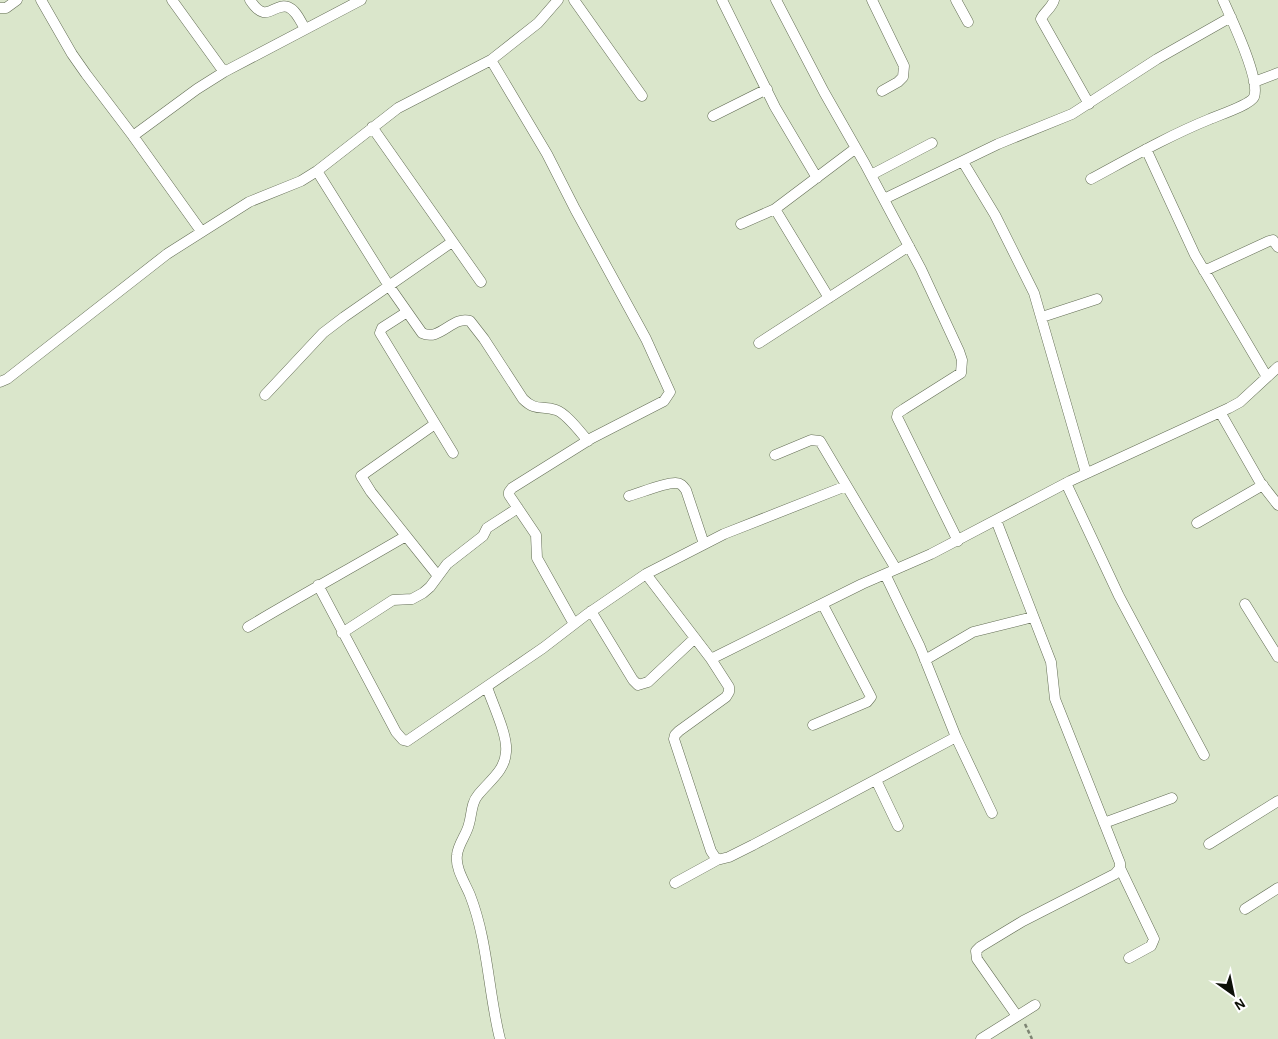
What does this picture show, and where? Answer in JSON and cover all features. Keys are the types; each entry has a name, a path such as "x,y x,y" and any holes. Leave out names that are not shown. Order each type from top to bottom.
{"street":[{"path":"0,8 6,8 17,0"},
{"path":"41,0 72,54 201,231"},
{"path":"172,0 224,72"},
{"path":"250,0 260,11 265,12 283,6 289,7 305,29"},
{"path":"133,136 197,89 224,72 360,0"},
{"path":"0,382 7,379 167,254 201,231 249,202 301,181 398,108 491,60 538,23 558,0"},
{"path":"574,0 642,96"},
{"path":"722,0 767,89 817,178"},
{"path":"776,0 824,92 909,246 959,351 963,366 961,372 956,377 904,408 898,413 897,417 958,541"},
{"path":"872,0 904,66 903,77 882,91"},
{"path":"956,0 968,22"},
{"path":"1054,0 1041,20 1089,104"},
{"path":"1091,180 1176,132 1249,102 1254,96 1254,75 1223,0"},
{"path":"884,199 998,144 1054,123 1089,104 1157,59 1231,17"},
{"path":"491,60 547,154 646,339 670,392 664,401 588,441 512,488 509,492 509,495 536,535 537,558 574,624"},
{"path":"1254,82 1278,73"},
{"path":"713,116 767,89"},
{"path":"372,127 481,282"},
{"path":"871,175 932,144"},
{"path":"741,224 775,209 856,148"},
{"path":"1146,149 1204,271 1267,377"},
{"path":"963,162 995,215 1034,293 1086,473"},
{"path":"316,171 389,286 422,333 434,335 462,320 470,321 523,399 530,406 556,410 562,413 588,441"},
{"path":"775,209 829,298"},
{"path":"1204,271 1272,240 1278,247"},
{"path":"265,395 323,333 344,316 452,242"},
{"path":"759,343 909,246"},
{"path":"1042,317 1097,299"},
{"path":"407,312 382,328 380,333 453,453"},
{"path":"711,659 885,574 958,541 1086,473 1240,402 1278,367"},
{"path":"1220,412 1263,486 1278,505"},
{"path":"435,424 361,476 371,492 438,576"},
{"path":"775,455 811,440 820,442 896,569"},
{"path":"629,496 669,484 677,483 683,486 704,544"},
{"path":"1066,483 1118,596 1204,755"},
{"path":"318,585 396,732 407,742 646,574 704,544 762,518 846,486"},
{"path":"1198,522 1263,486"},
{"path":"342,633 393,600 407,600 419,596 430,587 447,564 480,539 486,528 518,508"},
{"path":"996,520 1051,662 1055,699 1120,863 1120,868 1154,939 1154,943 1151,946 1129,958"},
{"path":"248,627 406,536"},
{"path":"646,574 711,659 729,687 726,697 678,731 674,739 711,851 717,860"},
{"path":"885,574 925,660 956,737 992,813"},
{"path":"1245,604 1277,654"},
{"path":"813,725 867,702 871,697 823,605"},
{"path":"591,611 633,680 638,685 648,682 695,638"},
{"path":"925,660 973,632 1033,617"},
{"path":"487,687 506,740 506,752 503,764 473,802 469,824 457,855 460,870 479,921 488,967 492,1007 500,1039"},
{"path":"675,883 717,860 745,849 956,737"},
{"path":"876,780 898,826"},
{"path":"1104,823 1172,798"},
{"path":"1209,844 1278,801"},
{"path":"1019,1015 976,959 976,951 1024,921 1115,874 1120,868"},
{"path":"1245,909 1278,888"},
{"path":"981,1039 1035,1005"}],"path":[{"path":"1019,1015 1032,1039"}]}
